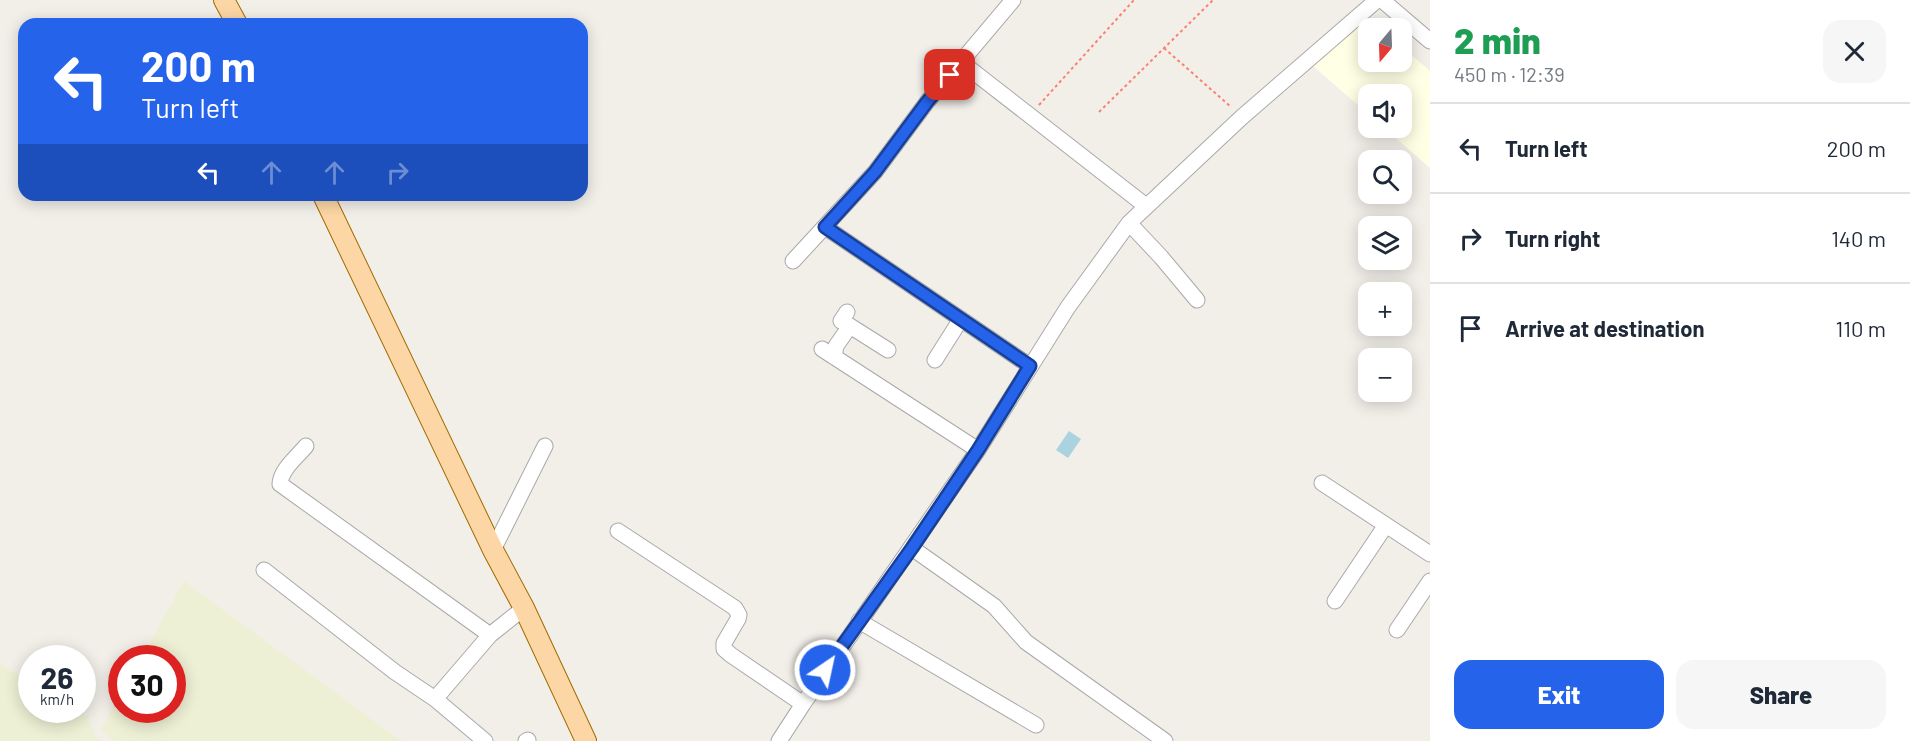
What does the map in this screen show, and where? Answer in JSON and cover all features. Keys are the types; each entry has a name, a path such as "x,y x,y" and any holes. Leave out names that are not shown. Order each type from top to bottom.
{"main road":[{"path":"224,0 234,18"},
{"path":"326,201 493,549 524,608 586,741"}],"street":[{"path":"793,261 875,172 927,102 1013,0"},
{"path":"779,741 802,704 978,450 1068,307 1129,223 1242,117 1377,0"},
{"path":"1382,0 1430,41"},
{"path":"961,62 1146,206"},
{"path":"1129,223 1197,300"},
{"path":"825,227 1030,366"},
{"path":"888,350 848,319 836,346 828,353 978,450"},
{"path":"935,360 961,319"},
{"path":"306,446 286,469 280,478 280,484 490,635"},
{"path":"493,549 545,446"},
{"path":"1322,483 1430,554"},
{"path":"1335,601 1386,525"},
{"path":"618,531 735,608 739,615 738,619 724,643 724,649 802,704"},
{"path":"912,548 994,606 1017,633 1034,648 1165,741"},
{"path":"264,570 395,672 435,699 485,741"},
{"path":"1397,630 1430,581"},
{"path":"435,699 490,635 524,608"},
{"path":"860,621 1036,725"}],"path":[{"path":"1030,115 1134,0"},
{"path":"1099,112 1213,0"},
{"path":"1164,48 1242,117"}],"shaded area":[{"path":"1358,23 1358,72 1412,72 1412,55 1430,71 1430,168 1396,138 1412,138 1412,84 1358,84 1358,105 1312,65"},
{"path":"184,581 401,741 115,741 101,730 108,717 108,723 186,723 186,645 148,645"},
{"path":"0,664 18,674 18,723 91,723 94,735 102,741 0,741"}],"water":[{"path":"1069,431 1081,439 1068,458 1056,450"}],"route":[{"path":"825,670 912,548 978,450 1030,366 825,227 875,172 950,75"}]}
